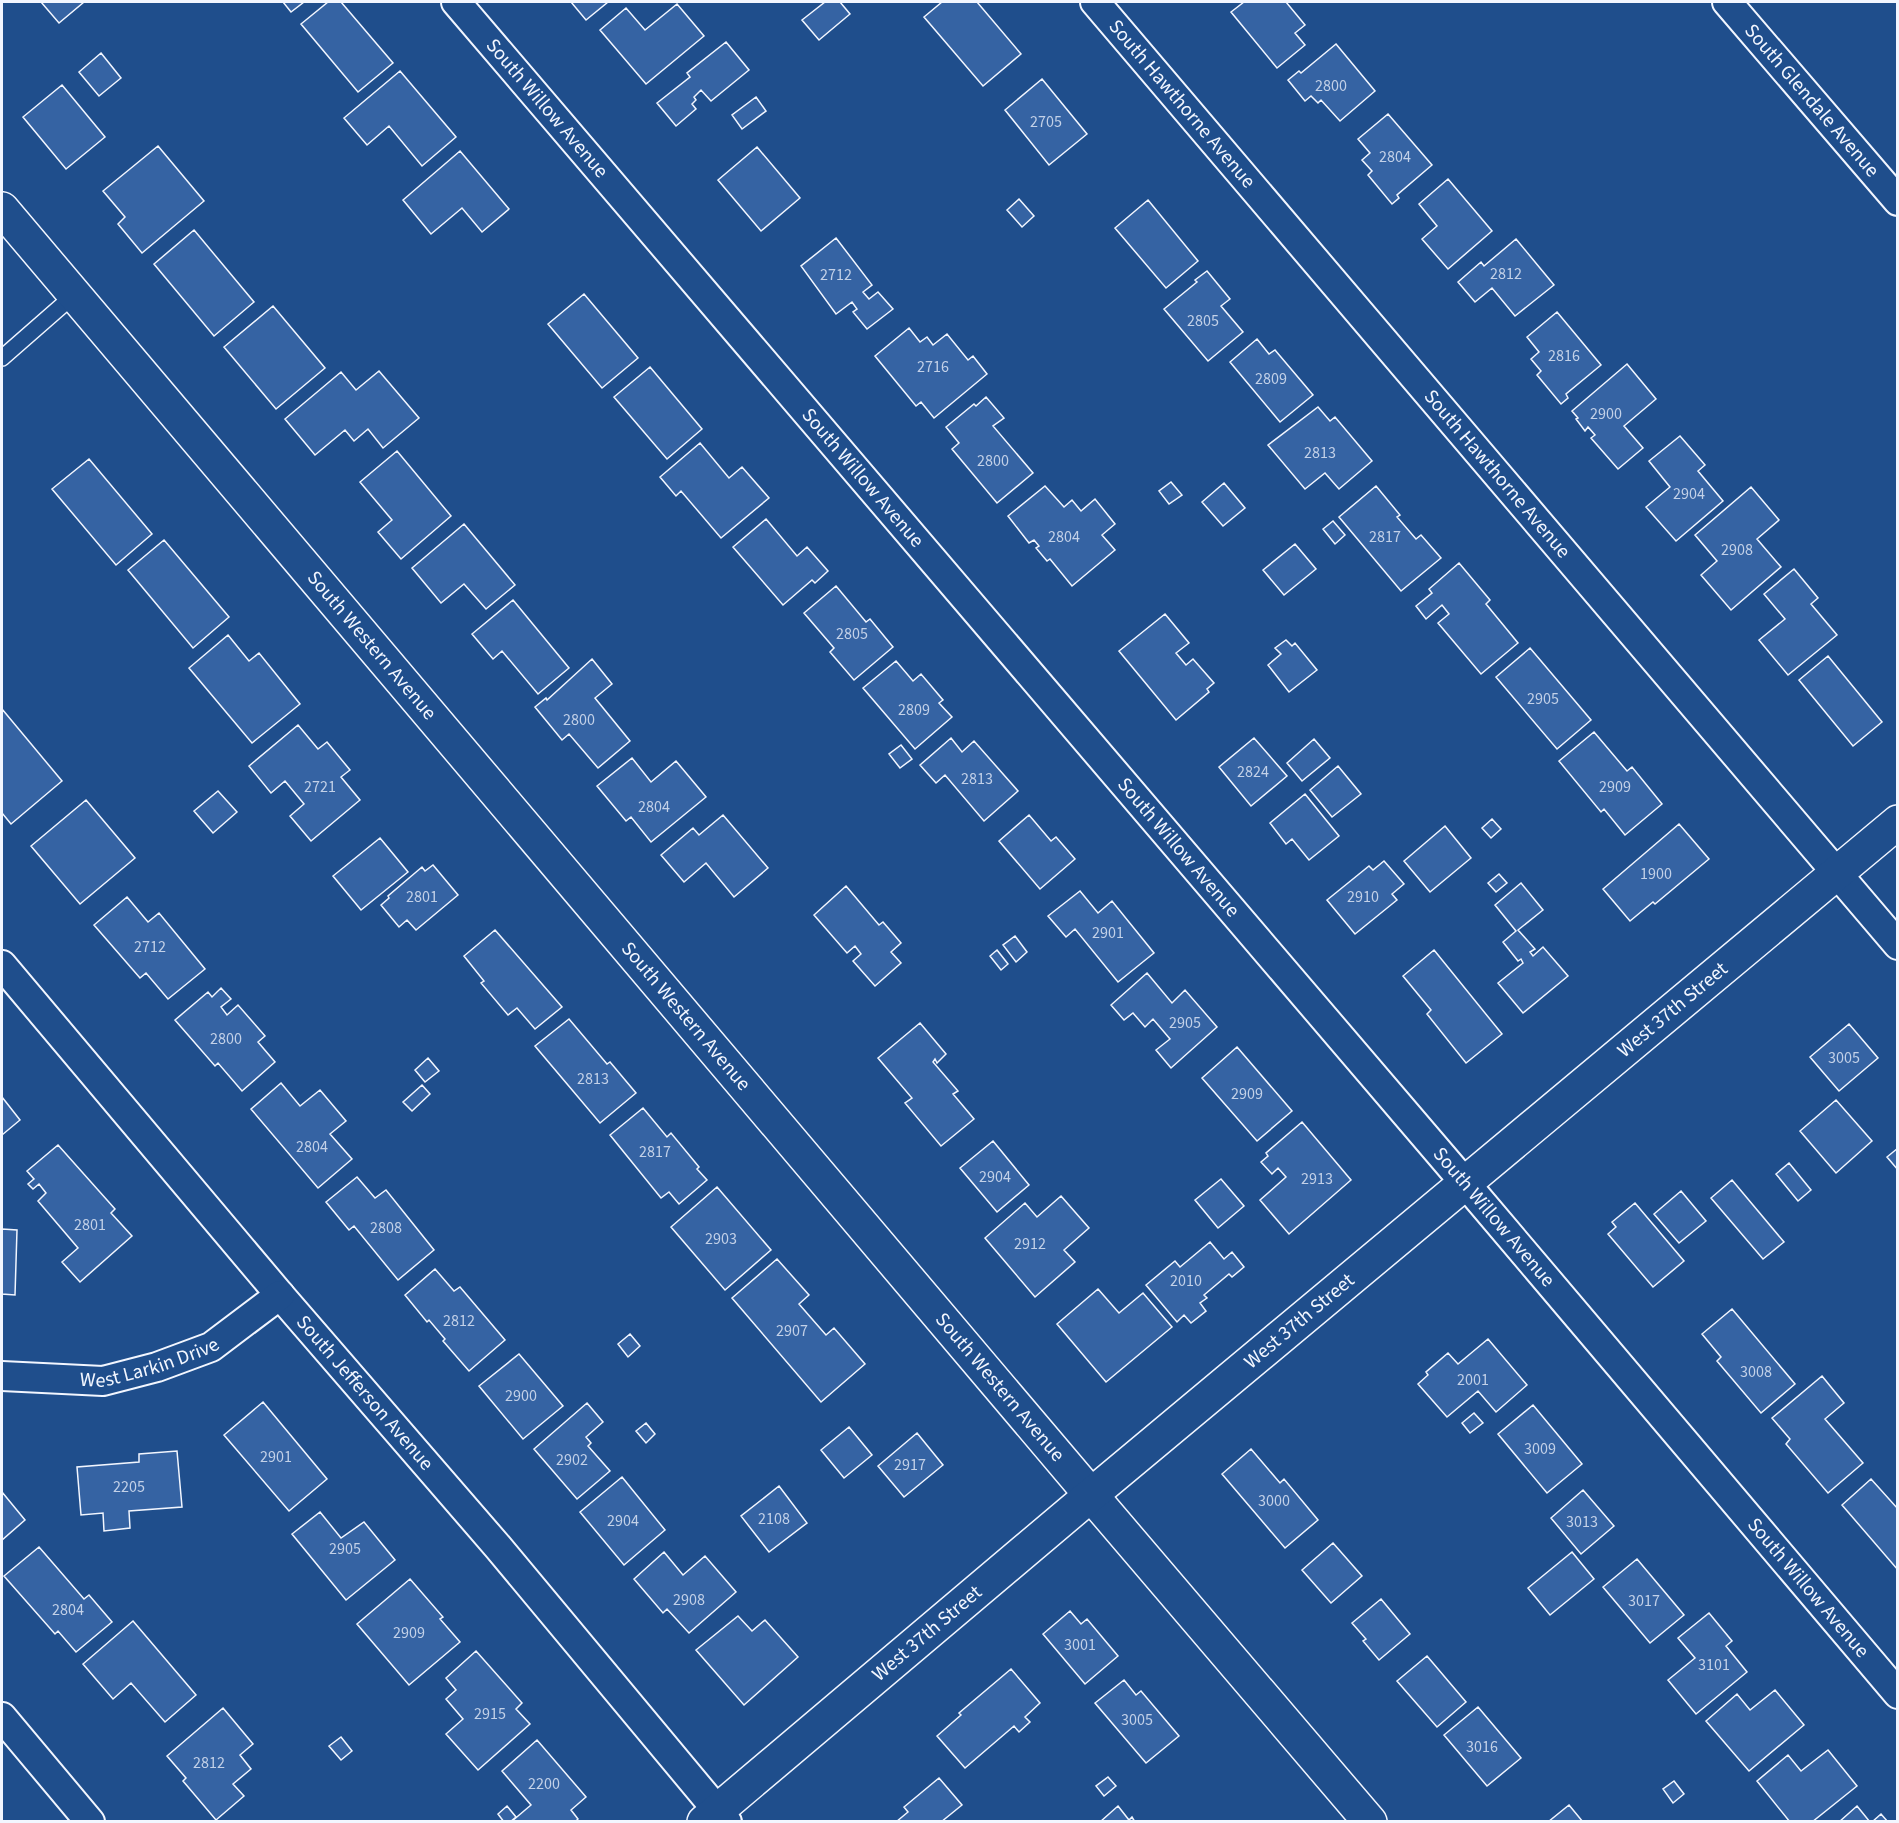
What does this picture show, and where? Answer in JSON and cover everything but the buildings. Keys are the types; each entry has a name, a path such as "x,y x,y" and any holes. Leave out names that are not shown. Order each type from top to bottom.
{"street":[{"name":"South Willow Avenue","path":"456,2 1466,1183 1898,1694"},
{"name":"South Hawthorne Avenue","path":"1095,2 1898,945"},
{"name":"South Glendale Avenue","path":"1727,2 1898,201"},
{"name":"South Western Avenue","path":"2,208 1091,1495 1371,1821"},
{"name":"West 37th Street","path":"716,1818 1091,1495 1898,822"},
{"name":"South Jefferson Avenue","path":"2,965 280,1295 490,1538 716,1818"},
{"name":"West Larkin Drive","path":"2,1376 103,1381 157,1367 211,1347 280,1295"},
{"path":"2,1717 90,1821"}],"lane":[{"path":"2,357 74,295"}]}
